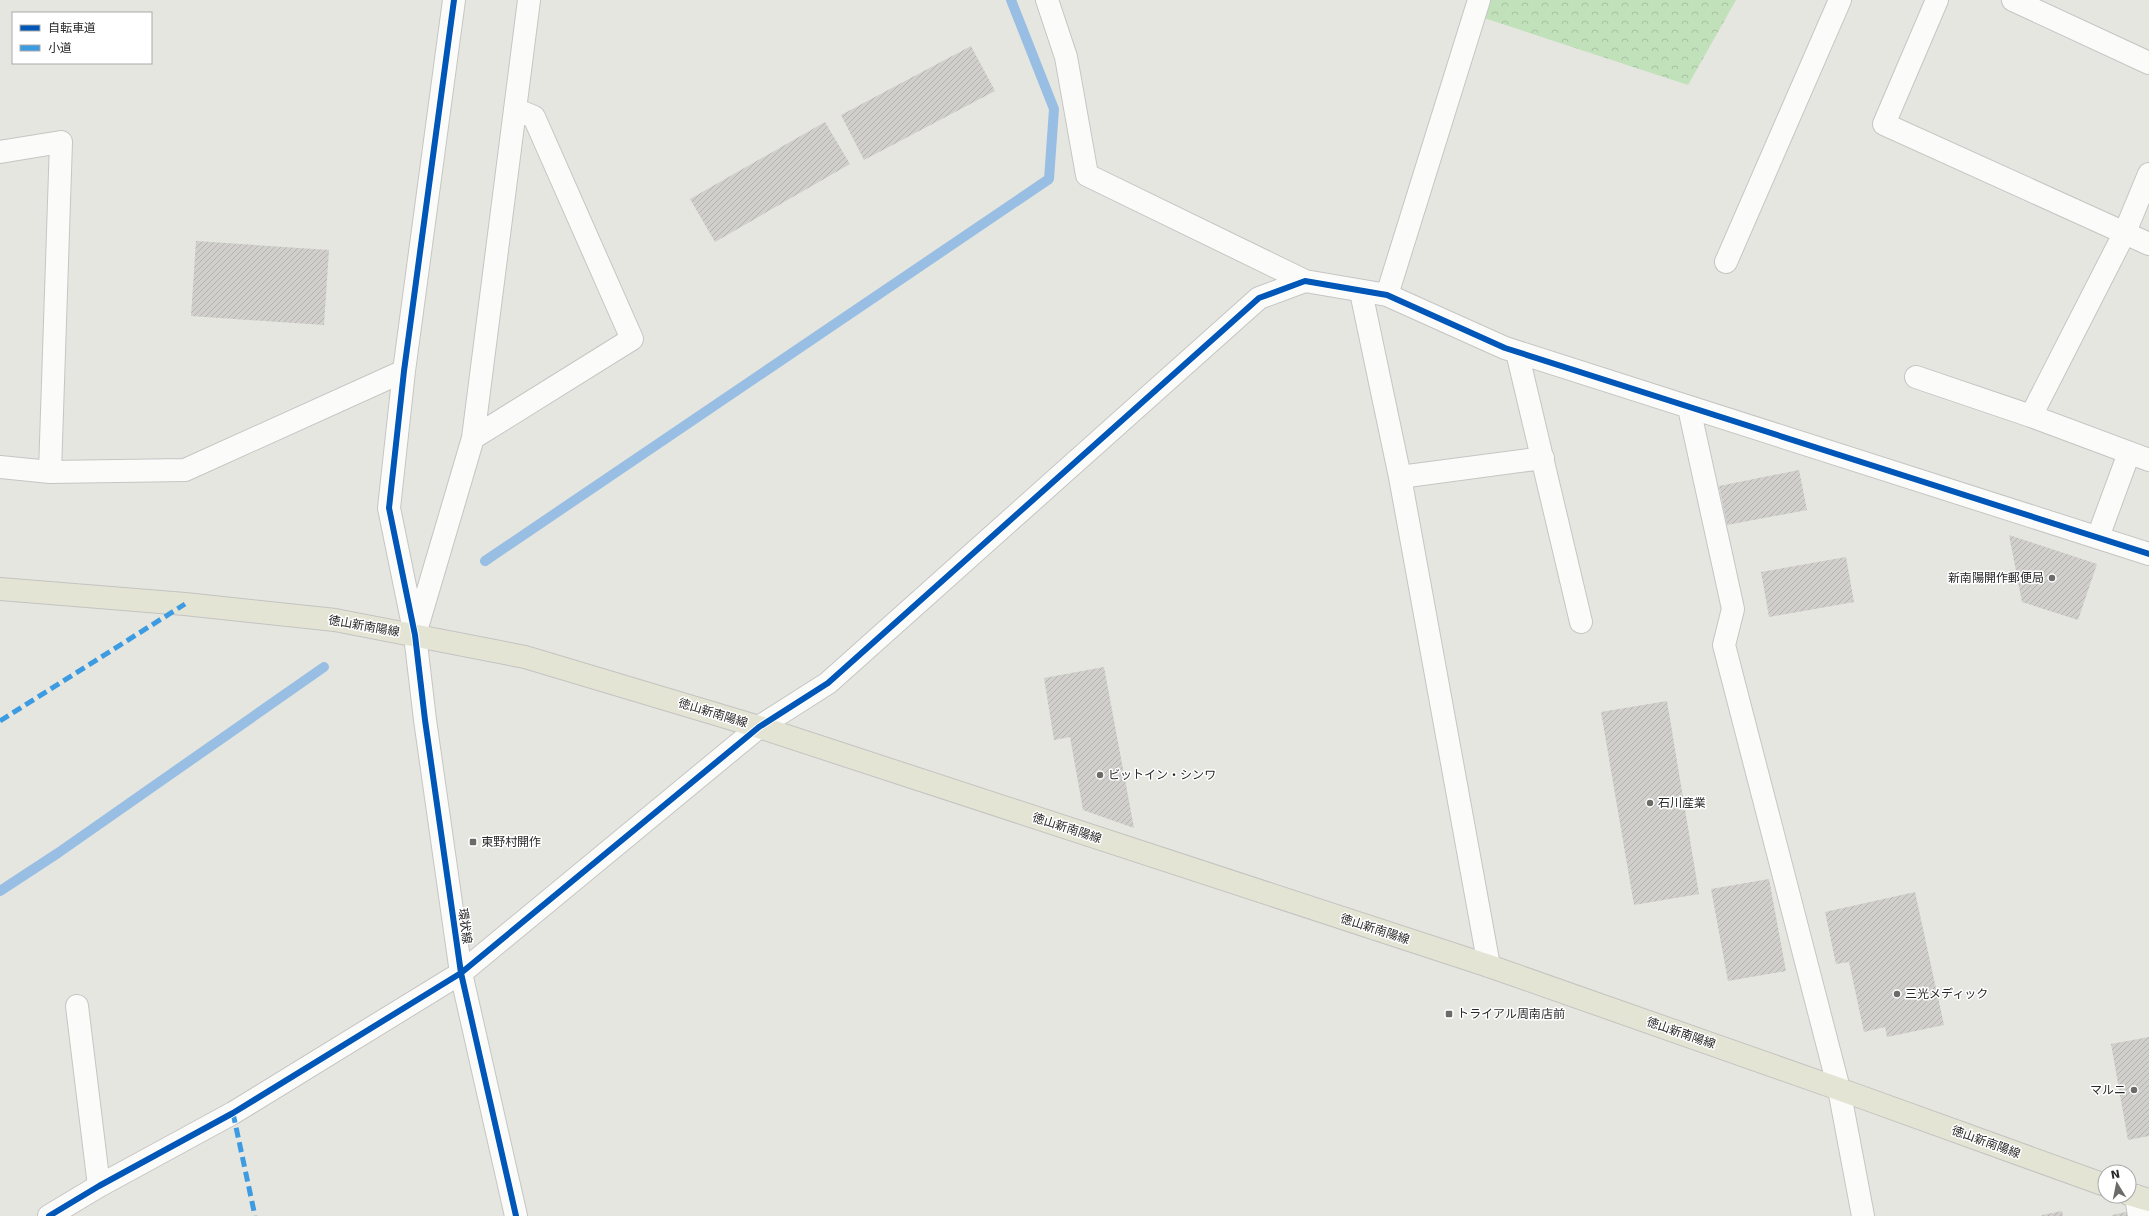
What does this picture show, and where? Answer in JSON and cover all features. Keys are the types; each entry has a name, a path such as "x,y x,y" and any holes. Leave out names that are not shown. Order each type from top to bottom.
{"main road":[{"name":"徳山新南陽線","path":"0,589 193,605 335,620 415,634 525,657 759,727 1489,966 1839,1089 2097,1182"}],"street":[{"name":"環状線","path":"454,0 404,371 389,508 415,634 425,720 461,973 516,1216"},
{"path":"415,634 473,438 529,0"},
{"path":"1047,0 1066,57 1087,175 1305,281 1361,292 1387,295 1518,352 2149,554"},
{"path":"1387,295 1479,0"},
{"path":"1726,262 1840,0"},
{"path":"1937,0 1884,124 2149,244"},
{"path":"2013,0 2149,62"},
{"path":"473,438 632,339 534,118 515,109"},
{"path":"0,152 61,142 50,472"},
{"path":"2031,416 2125,232 2149,174"},
{"path":"49,1216 99,1186 233,1113 461,973 759,727 828,683 1259,298 1305,281"},
{"path":"1361,292 1400,477 1489,966"},
{"path":"1518,352 1582,622"},
{"path":"0,467 50,472 185,470 404,371"},
{"path":"1916,377 2031,416 2149,460"},
{"path":"1689,408 1733,609 1724,645 1839,1089 1864,1216"},
{"path":"2098,538 2129,453"},
{"path":"1400,477 1543,458"},
{"path":"76,1006 99,1186"}],"green space":[{"path":"1490,0 1736,0 1688,85 1484,18"}],"building":[{"path":"971,46 995,91 864,160 841,115"},
{"path":"825,122 850,164 715,242 690,199"},
{"path":"196,241 329,250 324,325 191,316"},
{"path":"1799,470 1807,510 1727,525 1719,486"},
{"path":"2009,535 2097,564 2078,620 2022,602"},
{"path":"1846,557 1854,602 1769,617 1761,572"},
{"name":"ビットイン・シンワ","path":"1104,667 1134,828 1083,810 1070,737 1054,740 1044,678"},
{"name":"石川産業","path":"1667,701 1699,894 1634,905 1601,712"},
{"path":"1769,879 1786,971 1728,981 1711,889"},
{"name":"三光メディック","path":"1915,892 1944,1025 1887,1037 1885,1027 1864,1032 1849,962 1836,964 1825,912"},
{"name":"マルニ","path":"2149,1037 2149,1136 2128,1140 2111,1044"},
{"path":"2062,1211 2063,1216 2042,1216 2042,1215"},
{"path":"2131,1211 2131,1216 2112,1216 2112,1215"}],"waterway":[{"path":"485,561 1049,179 1054,109 1011,0"},
{"path":"0,891 58,853 324,667"}],"marked path":[{"path":"0,721 185,604"},
{"path":"233,1113 255,1216"}],"cycle path":[{"path":"454,0 404,371 389,508 415,635 425,720 461,973 516,1216"},
{"path":"49,1216 99,1186 233,1113 461,973 759,727 828,683 1259,298 1305,281 1387,295 1505,348 2149,554"}],"place":[{"name":"新南陽開作郵便局","path":"2052,578"},
{"name":"ビットイン・シンワ","path":"1100,775"},
{"name":"石川産業","path":"1650,803"},
{"name":"東野村開作","path":"473,842"},
{"name":"三光メディック","path":"1897,994"},
{"name":"トライアル周南店前","path":"1449,1014"},
{"name":"マルニ","path":"2134,1090"}]}
